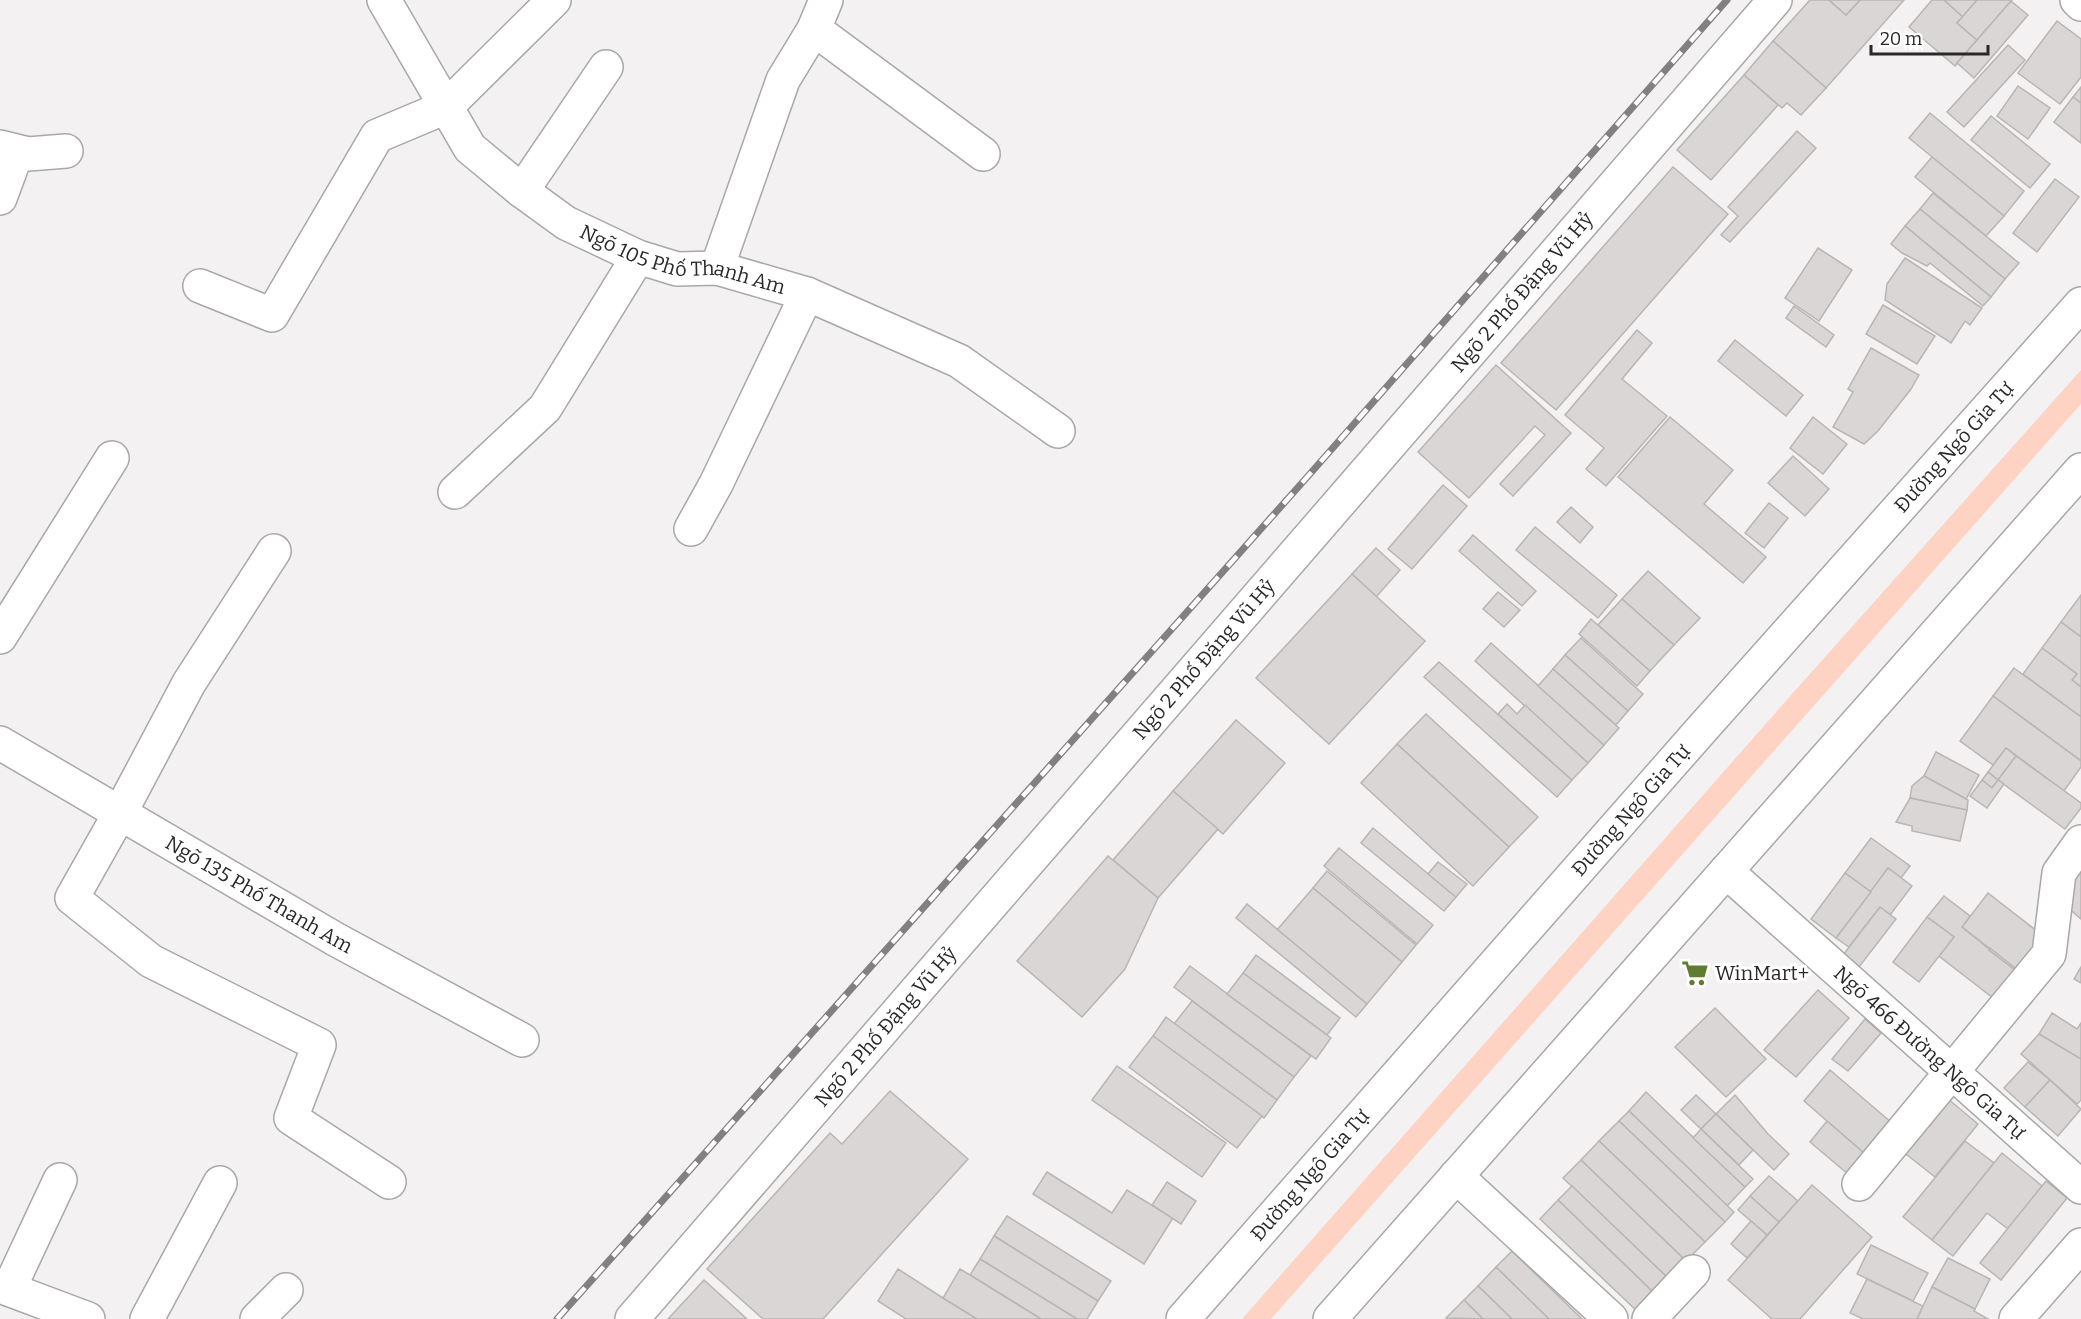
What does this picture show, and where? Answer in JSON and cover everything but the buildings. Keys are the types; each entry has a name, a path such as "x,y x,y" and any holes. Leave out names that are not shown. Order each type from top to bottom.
{"street":[{"name":"Ngõ 105 Phố Thanh Am","path":"384,0 471,148 522,191 566,223 638,257 677,269 717,268 807,294 959,361 1058,431"},
{"path":"200,286 272,315 377,136 446,106 554,0"},
{"name":"Ngõ 2 Phố Đặng Vũ Hỷ","path":"632,1319 1774,0"},
{"path":"2077,0 2081,4"},
{"path":"717,268 783,80 820,14 984,154"},
{"path":"522,191 606,67"},
{"path":"0,198 8,149 28,154 66,151"},
{"path":"455,492 545,408 638,257"},
{"path":"691,529 716,484 807,294"},
{"name":"Đường Ngô Gia Tự","path":"1183,1319 1702,729 2081,304"},
{"path":"0,637 112,458"},
{"path":"1330,1319 2081,470"},
{"path":"274,551 189,683 72,898 151,960 319,1045 291,1118 389,1182"},
{"name":"Ngõ 135 Phố Thanh Am","path":"0,743 335,939 522,1040"},
{"path":"1859,1184 2049,954 2059,873 2081,842"},
{"name":"Ngõ 466 Đường Ngô Gia Tự","path":"1726,871 2081,1187"},
{"path":"1456,1176 1611,1319"},
{"path":"60,1180 5,1288 88,1319"},
{"path":"147,1319 220,1183"},
{"path":"2016,1319 2081,1245"},
{"path":"1649,1319 1693,1272"},
{"path":"257,1319 286,1290"}],"shaded area":[{"path":"2081,370 2081,404 1271,1319 1242,1319 1792,694"}],"railway":[{"path":"557,1319 1309,475 1727,0"}],"place":[{"name":"WinMart+","path":"1695,973"}]}
